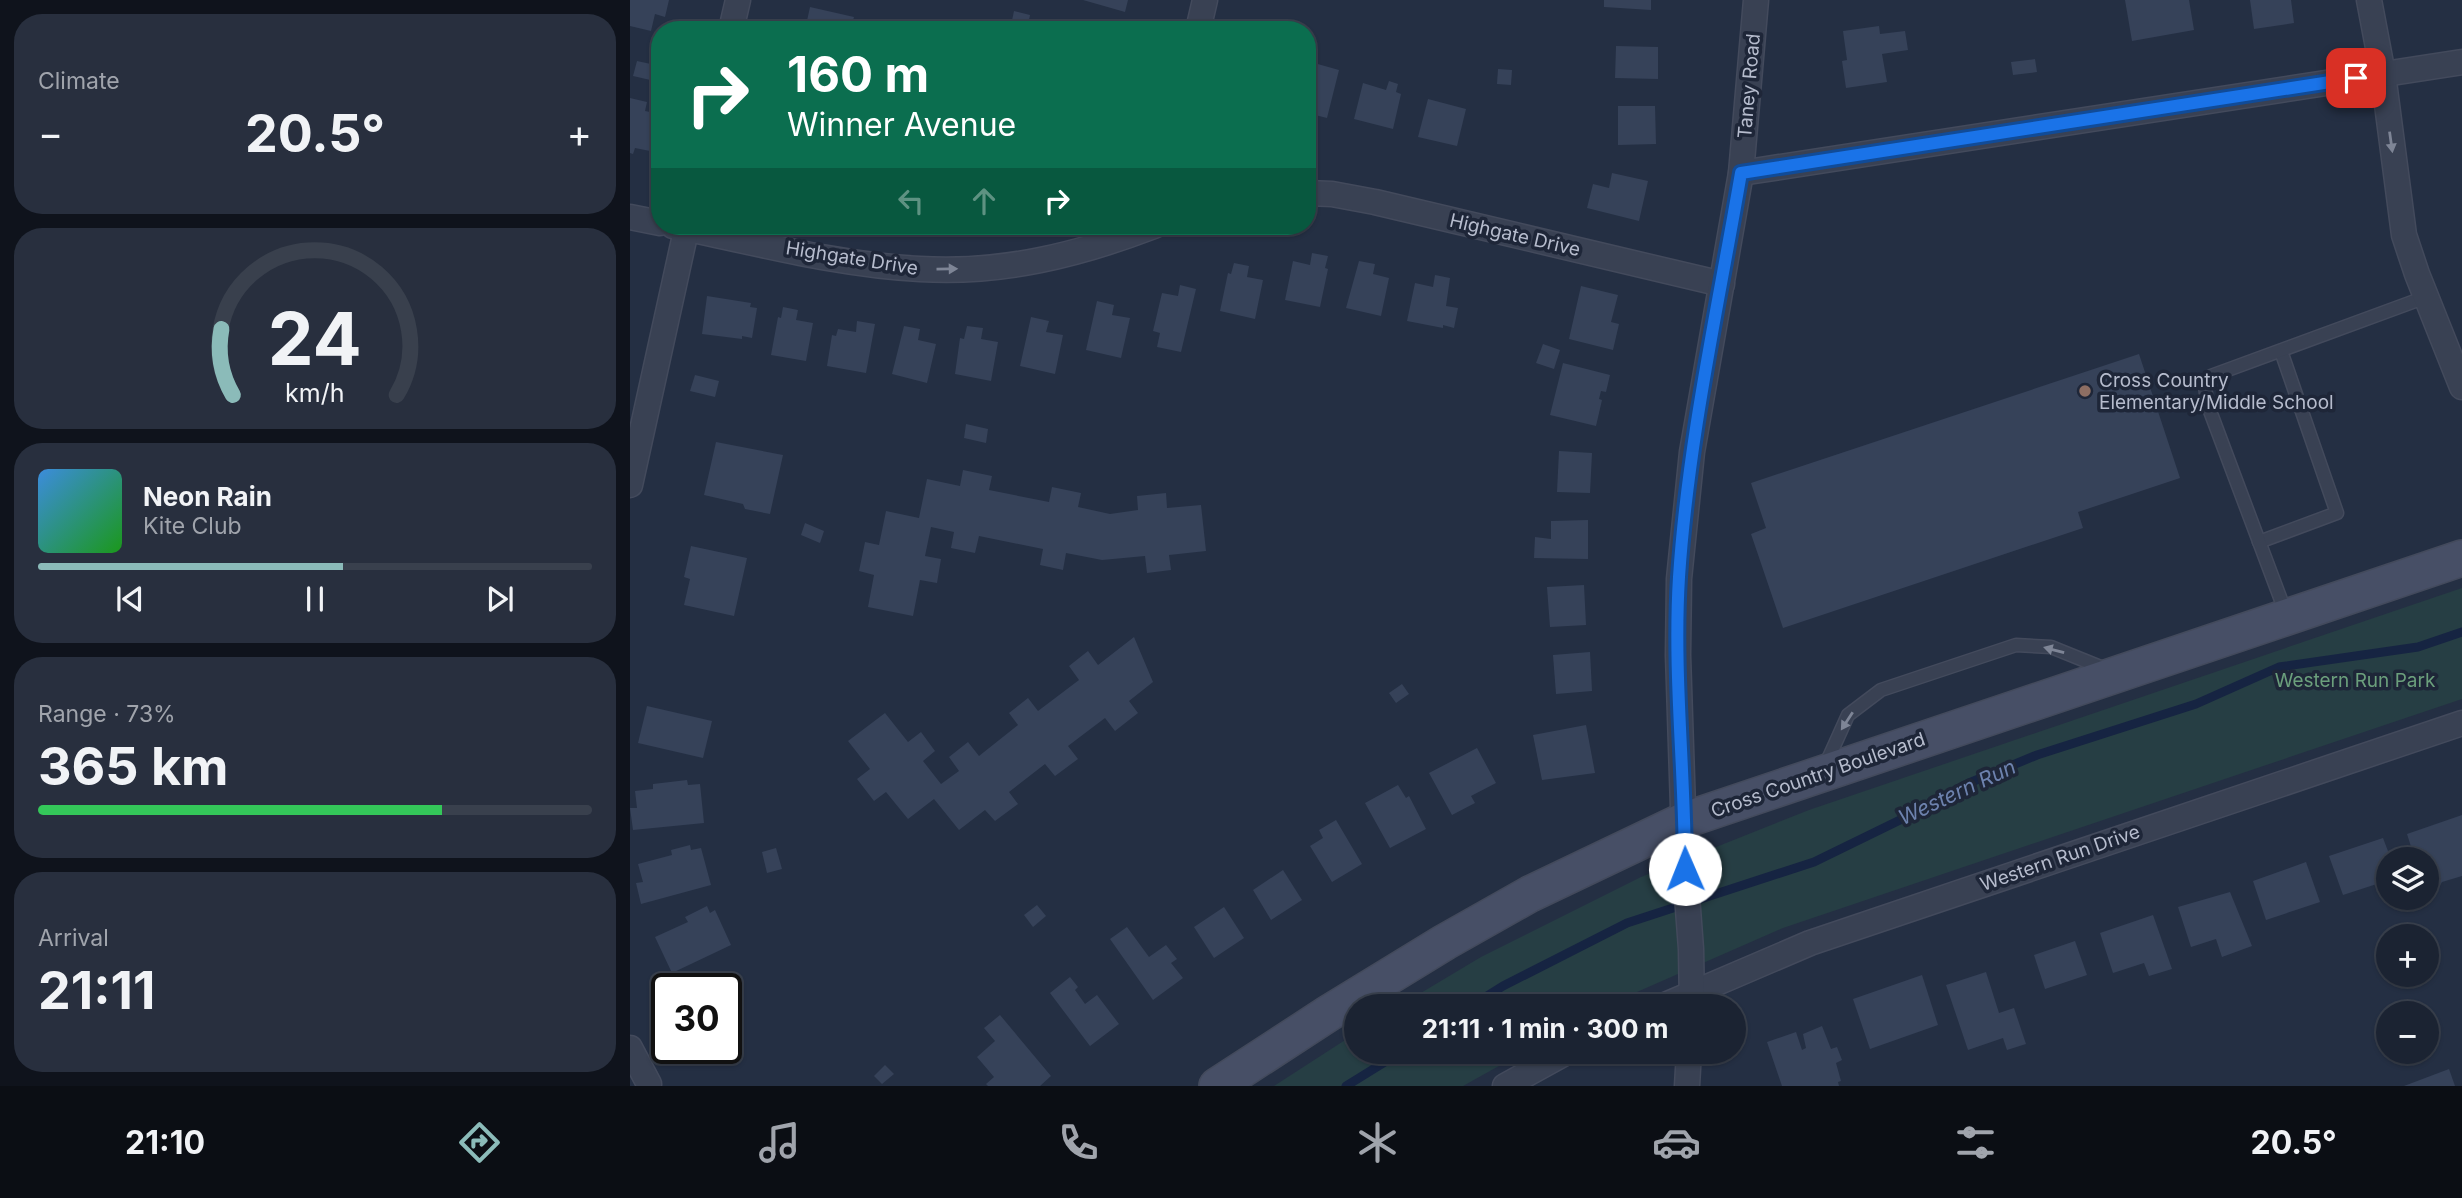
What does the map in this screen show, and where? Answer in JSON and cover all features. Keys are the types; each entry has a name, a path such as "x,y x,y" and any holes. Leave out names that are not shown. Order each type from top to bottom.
{"main road":[{"name":"Cross Country Boulevard","path":"1217,1086 1445,942 1530,894 1685,820 2462,558"}],"street":[{"path":"733,21 738,0"},
{"path":"1200,21 1205,0"},
{"name":"Taney Road","path":"1692,994 1678,655 1679,579 1692,453 1741,173 1756,0"},
{"path":"2369,0 2404,235 2462,387"},
{"path":"1741,173 2462,62"},
{"name":"Highgate Drive","path":"1316,193 1375,202 1722,284"},
{"path":"630,217 651,221"},
{"path":"630,485 680,235"},
{"name":"Highgate Drive","path":"721,235 852,262 920,269 985,268 1042,261 1084,251 1129,235"},
{"name":"Western Run Drive","path":"1703,994 1810,943 2462,723"},
{"path":"630,1048 643,1083"},
{"path":"1505,1086 1545,1064"},
{"path":"1688,1086 1689,1064"}],"lane":[{"path":"2288,617 2207,402 2205,385 2211,376 2427,297"},
{"path":"2259,542 2337,513 2281,351"},
{"path":"1822,774 1848,715 1881,690 2016,645 2051,647 2118,674"}],"green space":[{"name":"Western Run Park","path":"2462,588 2462,699 1783,928 1632,994 1419,994 1481,957 1641,877 1809,810"},
{"path":"1344,1041 1344,1064 1502,1064 1463,1086 1274,1086"}],"building":[{"path":"630,0 669,0 665,17 655,14 651,21 651,31 630,26"},
{"path":"1083,0 1128,0 1125,12"},
{"path":"1604,0 1651,0 1651,10 1604,7"},
{"path":"2125,0 2189,0 2194,30 2132,41"},
{"path":"2250,0 2291,0 2294,23 2254,29"},
{"path":"810,7 854,17 853,21 807,21"},
{"path":"1014,11 1030,15 1029,21 1012,21"},
{"path":"1879,26 1880,34 1905,31 1908,50 1882,54 1887,82 1846,88 1842,61 1847,60 1843,31"},
{"path":"1616,46 1658,47 1658,79 1615,78"},
{"path":"2035,59 2037,72 2013,75 2011,62"},
{"path":"637,61 651,64 651,80 633,76"},
{"path":"1316,64 1339,70 1327,118 1316,115"},
{"path":"1498,69 1512,70 1511,85 1497,84"},
{"path":"1389,81 1398,84 1396,92 1401,94 1393,129 1354,119 1363,83 1386,90"},
{"path":"630,98 647,102 645,111 651,112 651,151 635,148 633,154 630,153"},
{"path":"1428,99 1466,109 1457,146 1418,137"},
{"path":"1618,106 1655,106 1656,144 1618,145"},
{"path":"1612,173 1648,181 1639,221 1587,208 1593,184 1609,188"},
{"path":"1312,253 1328,256 1320,307 1285,300 1293,261 1310,265"},
{"path":"1359,261 1375,264 1373,274 1389,278 1381,316 1346,308"},
{"path":"1234,263 1249,266 1247,277 1263,280 1255,319 1220,311 1228,273 1231,274"},
{"path":"1435,275 1450,278 1446,306 1458,308 1454,328 1407,321 1415,283 1433,287"},
{"path":"1180,285 1196,289 1181,352 1157,347 1160,333 1153,331 1162,293 1178,296"},
{"path":"1581,286 1618,295 1611,322 1619,324 1613,350 1569,339"},
{"path":"707,296 751,303 750,307 757,308 752,338 702,334"},
{"path":"1097,301 1114,305 1112,315 1130,318 1121,358 1086,350"},
{"path":"783,307 798,310 796,320 813,323 806,361 771,355 778,317 781,318"},
{"path":"1031,317 1049,321 1046,332 1063,335 1055,374 1020,366"},
{"path":"857,321 875,324 866,373 827,366 832,335 836,336 838,329 856,332"},
{"path":"904,326 920,329 918,340 936,344 927,383 892,374"},
{"path":"967,326 983,328 981,339 998,342 991,381 955,374 960,338 964,339"},
{"path":"1543,344 1560,350 1554,369 1536,363"},
{"path":"2139,354 2180,478 2078,512 2083,528 1783,628 1751,534 1766,528 1751,483"},
{"path":"1563,363 1610,375 1606,392 1601,391 1599,399 1602,400 1596,426 1550,415"},
{"path":"695,375 719,381 715,397 690,391"},
{"path":"966,424 988,429 986,443 964,438"},
{"path":"716,442 783,455 770,514 745,509 743,504 704,495"},
{"path":"1559,451 1592,453 1590,493 1557,492"},
{"path":"963,470 992,476 989,490 1049,502 1052,487 1081,493 1078,507 1110,514 1138,510 1137,496 1166,493 1167,508 1201,505 1206,551 1169,555 1171,570 1147,573 1145,556 1102,560 1066,553 1063,570 1040,565 1043,549 979,536 975,553 951,548 954,532 931,527 925,556 941,559 937,583 920,580 913,616 868,607 874,575 859,571 865,542 879,545 886,511 919,518 927,479 960,486"},
{"path":"1588,520 1588,559 1534,558 1535,537 1551,539 1551,521"},
{"path":"805,523 824,531 820,543 801,535"},
{"path":"691,546 747,558 734,616 684,605 690,579 684,577"},
{"path":"1584,585 1586,625 1550,627 1547,587"},
{"path":"1134,637 1153,682 1129,701 1138,713 1115,731 1105,718 1068,746 1078,759 1055,776 1045,764 1009,792 1018,804 995,821 985,810 959,830 934,799 908,819 886,792 874,801 857,779 870,769 848,741 885,713 908,742 921,732 935,751 923,761 941,784 959,771 949,757 968,742 979,756 1018,725 1009,713 1028,698 1038,711 1079,680 1069,666 1088,651 1098,665"},
{"path":"1590,652 1592,691 1556,694 1553,655"},
{"path":"1402,684 1409,694 1396,703 1389,693"},
{"path":"647,706 712,721 703,758 638,743"},
{"path":"1586,725 1595,773 1542,780 1533,735"},
{"path":"1477,748 1496,783 1471,796 1475,803 1452,815 1429,773"},
{"path":"687,780 688,785 700,784 704,823 633,830 630,808 637,808 635,791 653,789 653,784"},
{"path":"1398,785 1406,798 1409,796 1426,829 1390,848 1365,803"},
{"path":"2462,815 2462,876 2442,882 2439,887 2439,847 2411,847 2407,834"},
{"path":"1336,820 1362,864 1332,882 1310,846 1323,838 1319,830"},
{"path":"2383,838 2386,847 2376,847 2376,884 2343,895 2329,856"},
{"path":"690,845 691,850 701,848 711,885 641,904 636,883 643,882 638,864 672,855 671,850"},
{"path":"776,848 782,869 767,873 762,852"},
{"path":"2306,862 2320,902 2266,920 2253,881"},
{"path":"1283,870 1302,900 1271,920 1253,890"},
{"path":"2230,892 2252,946 2222,957 2216,939 2191,947 2178,907"},
{"path":"1037,905 1046,916 1033,927 1024,915"},
{"path":"707,906 710,913 715,910 731,945 672,973 655,937 688,922 685,917"},
{"path":"1224,907 1244,938 1214,958 1194,927"},
{"path":"2153,915 2172,969 2149,976 2144,963 2113,973 2100,933"},
{"path":"1127,927 1149,957 1166,945 1177,959 1171,963 1183,978 1153,1000 1110,939"},
{"path":"2075,941 2087,975 2045,989 2034,955"},
{"path":"1986,972 1999,1013 2014,1008 2026,1044 2007,1050 2003,1038 1968,1050 1946,985"},
{"path":"1922,975 1938,1025 1870,1049 1853,999"},
{"path":"1070,977 1078,987 1075,990 1085,1004 1097,995 1119,1024 1090,1046 1050,993"},
{"path":"1000,1015 1051,1076 1040,1086 986,1084 994,1077 977,1057 995,1041 984,1028"},
{"path":"1822,1026 1831,1049 1837,1047 1842,1060 1836,1063 1841,1081 1838,1082 1839,1086 1782,1086 1767,1042 1796,1032 1802,1050 1806,1048 1803,1034"},
{"path":"885,1065 894,1074 882,1084 874,1076"},
{"path":"2449,1069 2455,1086 2404,1086"}],"waterway":[{"name":"Western Run","path":"1490,994 1627,923 1814,862 1969,783 2037,755 2196,704 2279,667 2418,647 2462,632"},
{"name":"Western Run","path":"1346,1086 1382,1064"}],"place":[{"name":"Cross Country Elementary/Middle School","path":"2085,391"}],"route":[{"path":"1685,869 1678,655 1679,579 1692,453 1741,173 2356,78"}]}
